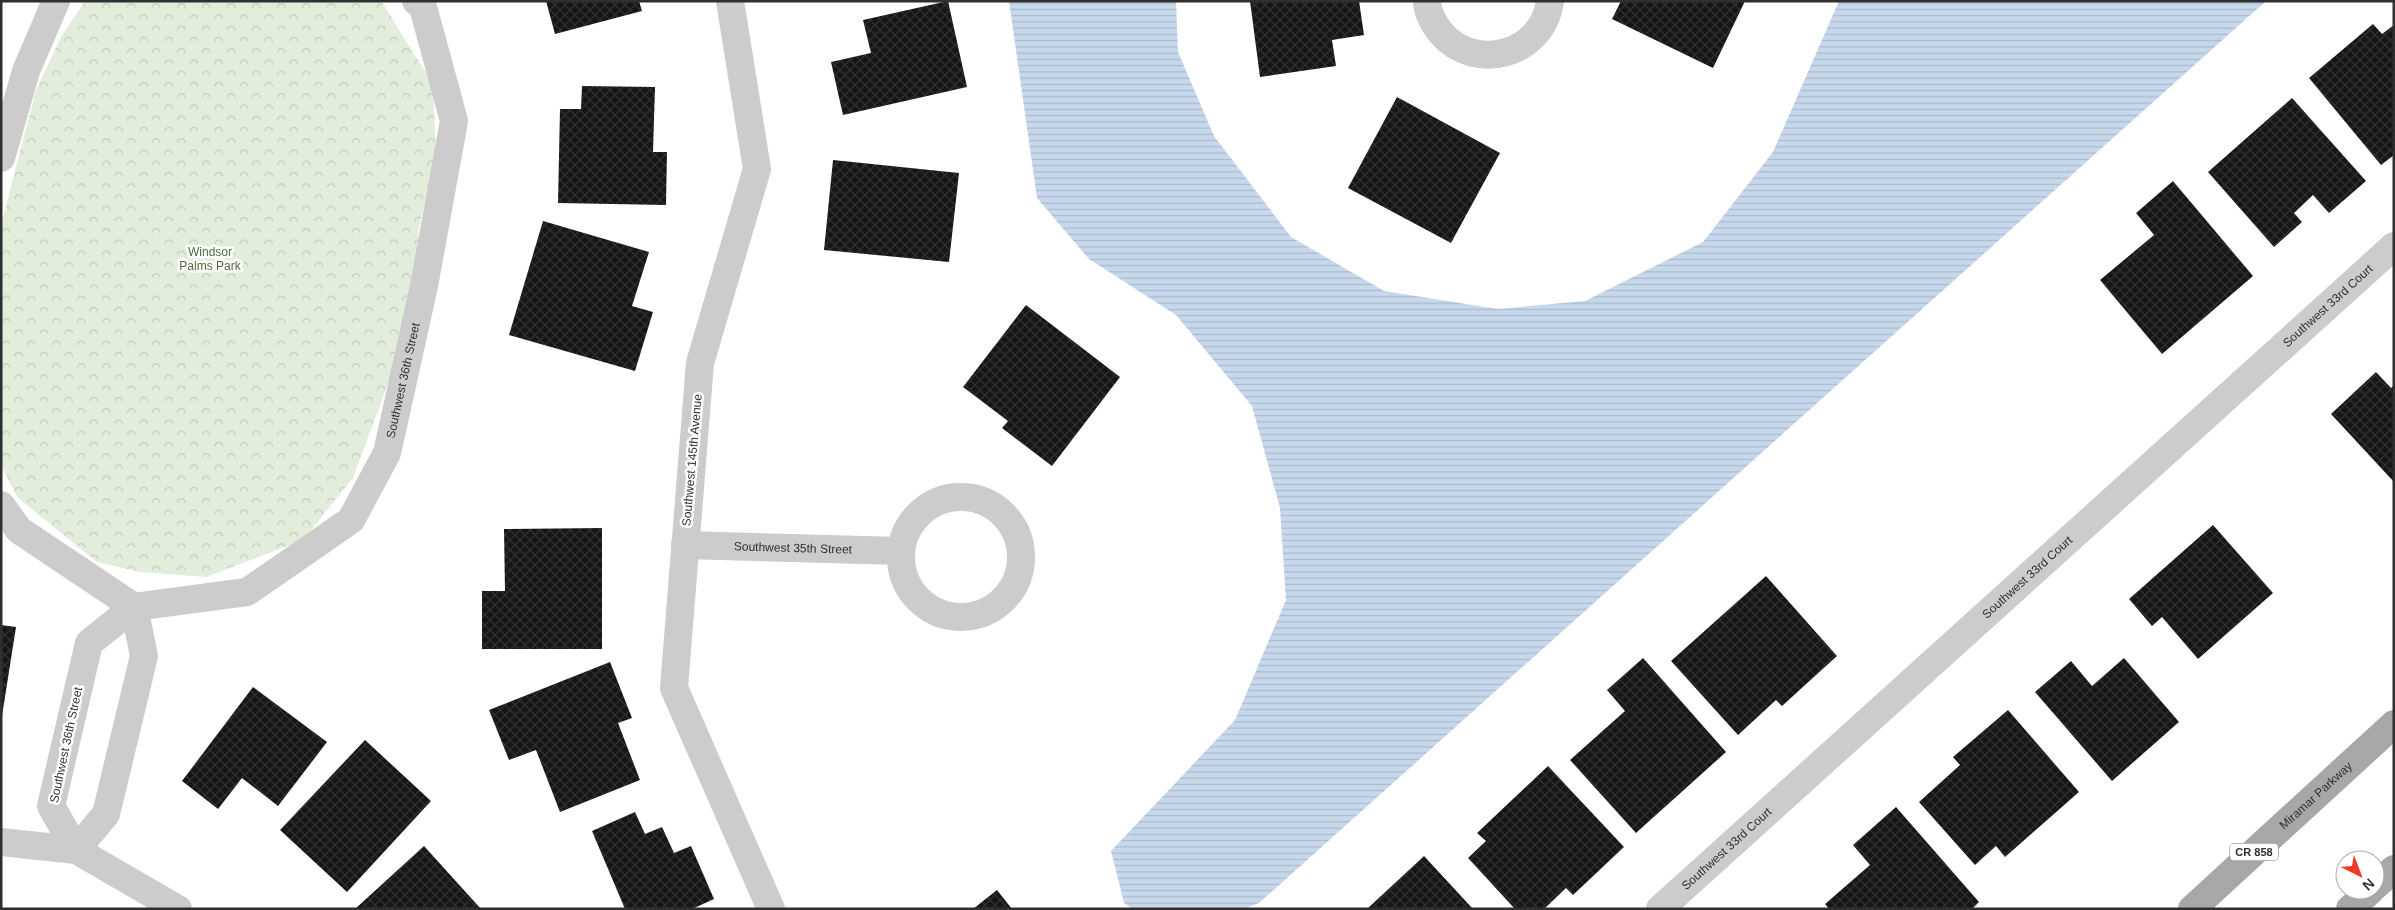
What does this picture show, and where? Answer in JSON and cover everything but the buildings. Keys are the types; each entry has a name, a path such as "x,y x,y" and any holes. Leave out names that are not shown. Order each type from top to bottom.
{"main road":[{"name":"Miramar Parkway","path":"2192,909 2394,724"},
{"path":"2350,909 2359,900"}],"street":[{"path":"1,158 26,71 56,1"},
{"name":"Southwest 36th Street","path":"76,850 51,806 89,643 134,606 247,592 351,520 387,453 424,286 454,121 423,7 416,1"},
{"name":"Southwest 145th Avenue","path":"730,1 757,169 700,363 674,688 771,909"},
{"path":"1427,1 1434,25 1448,41 1465,52 1485,56 1506,53 1524,44 1540,30 1549,11 1550,1"},
{"name":"Southwest 33rd Court","path":"1660,909 2394,246"},
{"path":"970,497 989,503 1004,514 1016,530 1022,548 1021,568 1014,588 1001,603 983,614 963,618 942,615 924,606 910,590 902,571 901,550 906,532 917,516 932,504 951,498 970,497"},
{"path":"1,505 18,530 134,606 144,656 106,814 76,850"},
{"name":"Southwest 35th Street","path":"685,545 901,550"},
{"path":"1,842 76,850 178,909"}],"green space":[{"name":"Windsor Palms Park","path":"85,1 381,1 433,84 436,154 418,232 424,286 353,478 303,540 206,577 139,572 97,562 18,498 1,466 1,225 36,90 61,37"}],"water":[{"path":"1009,1 1176,1 1178,52 1214,136 1291,237 1384,291 1498,309 1585,301 1703,242 1773,152 1839,1 2266,1 1259,903 1244,909 1133,909 1124,903 1111,851 1235,720 1286,600 1280,508 1252,406 1176,315 1089,259 1037,198"}]}
